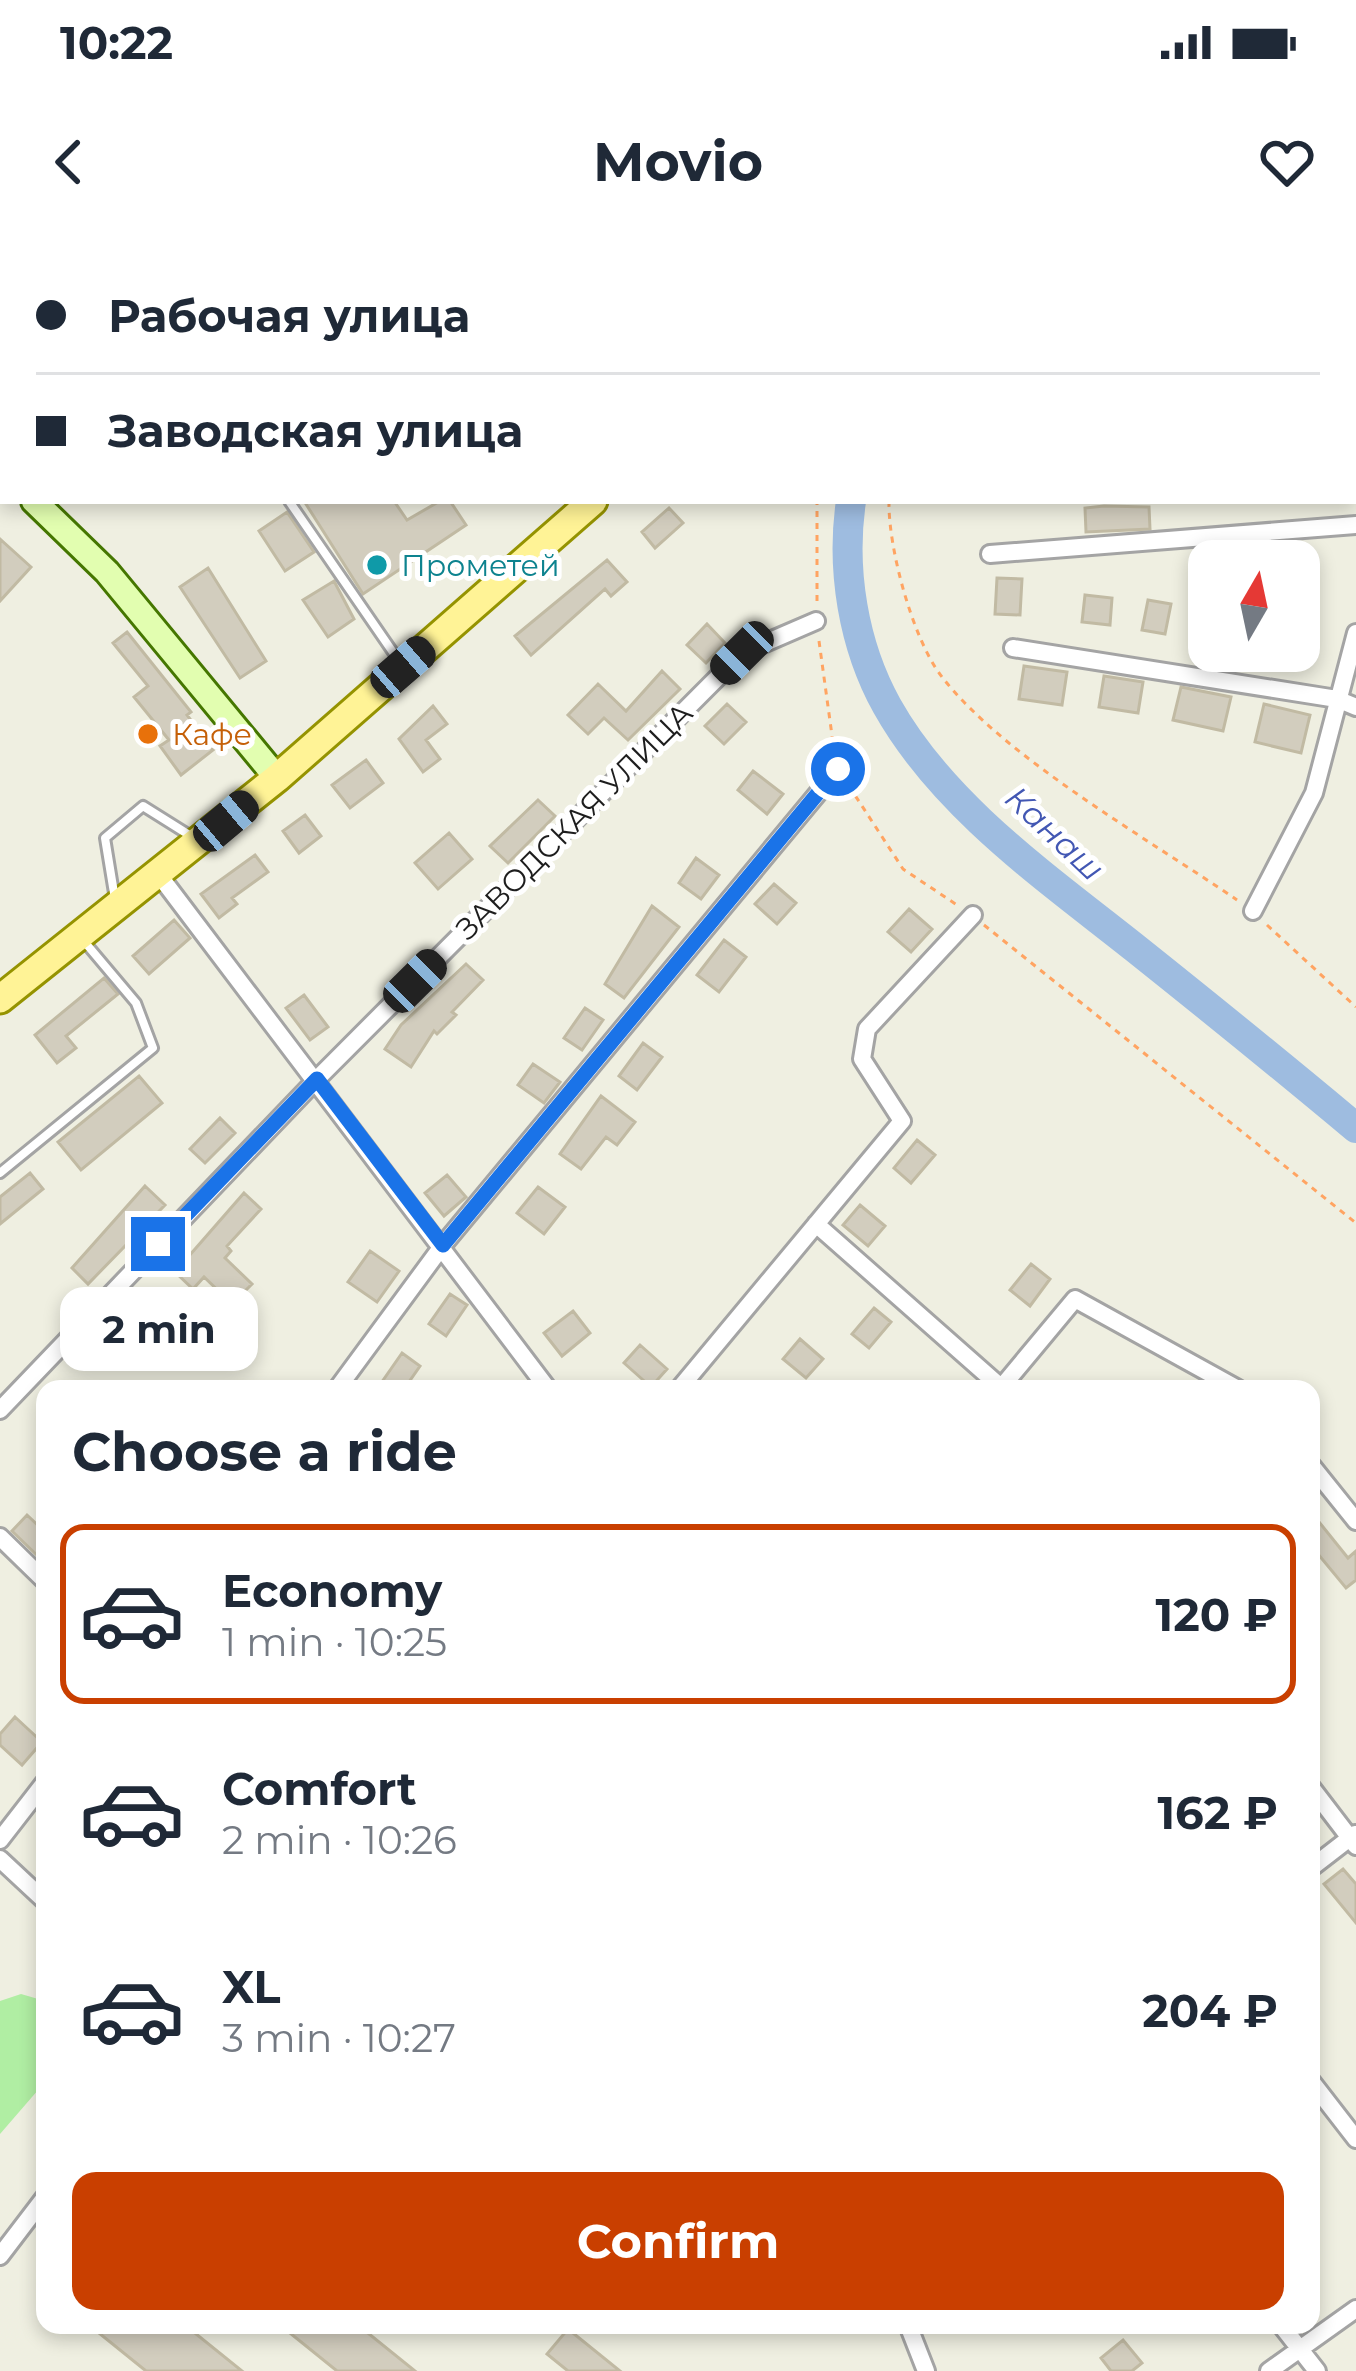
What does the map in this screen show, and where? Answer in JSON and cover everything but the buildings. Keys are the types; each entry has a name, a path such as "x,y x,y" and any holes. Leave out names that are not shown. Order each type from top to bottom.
{"main road":[{"path":"37,504 107,572 277,778"},
{"path":"0,999 277,778 590,504"}],"street":[{"path":"990,554 1356,525"},
{"name":"ЗАВОДСКАЯ УЛИЦА","path":"0,1410 317,1079 742,653 816,621"},
{"path":"1252,911 1314,793 1356,633"},
{"path":"1013,648 1337,699 1356,707"},
{"path":"344,1380 443,1245 838,769"},
{"path":"159,875 541,1380"},
{"path":"686,1380 902,1121 862,1059 867,1029 973,915"},
{"path":"816,1224 993,1380"},
{"path":"1009,1380 1075,1299 1222,1380"},
{"path":"1320,1476 1356,1521"},
{"path":"0,1537 36,1572"},
{"path":"0,1840 36,1794"},
{"path":"1320,1798 1354,1839 1320,1862"},
{"path":"0,1859 36,1893"},
{"path":"1320,2093 1356,2139"},
{"path":"0,2256 36,2209"},
{"path":"1320,2333 1356,2309"},
{"path":"912,2334 926,2371"},
{"path":"1288,2334 1316,2371"},
{"path":"1269,2371 1319,2334"}],"lane":[{"path":"291,504 403,667"},
{"path":"116,909 105,838 143,806 200,842"},
{"path":"0,1173 153,1048 136,1003 80,937"}],"path":[{"path":"817,504 816,621 838,769 902,869 973,915 1356,1223"},
{"path":"890,504 916,626 940,675 1000,736 1252,911 1356,1007"}],"green space":[{"path":"21,1994 36,1998 36,2092 0,2134 0,2001"}],"waterway":[{"name":"Канаш","path":"851,504 849,580 866,658 887,706 937,776 1033,867 1356,1128"}],"place":[{"name":"Прометей","path":"377,565"},
{"name":"Кафе","path":"148,734"}],"route":[{"path":"158,1244 317,1079 443,1245 838,769"}]}
